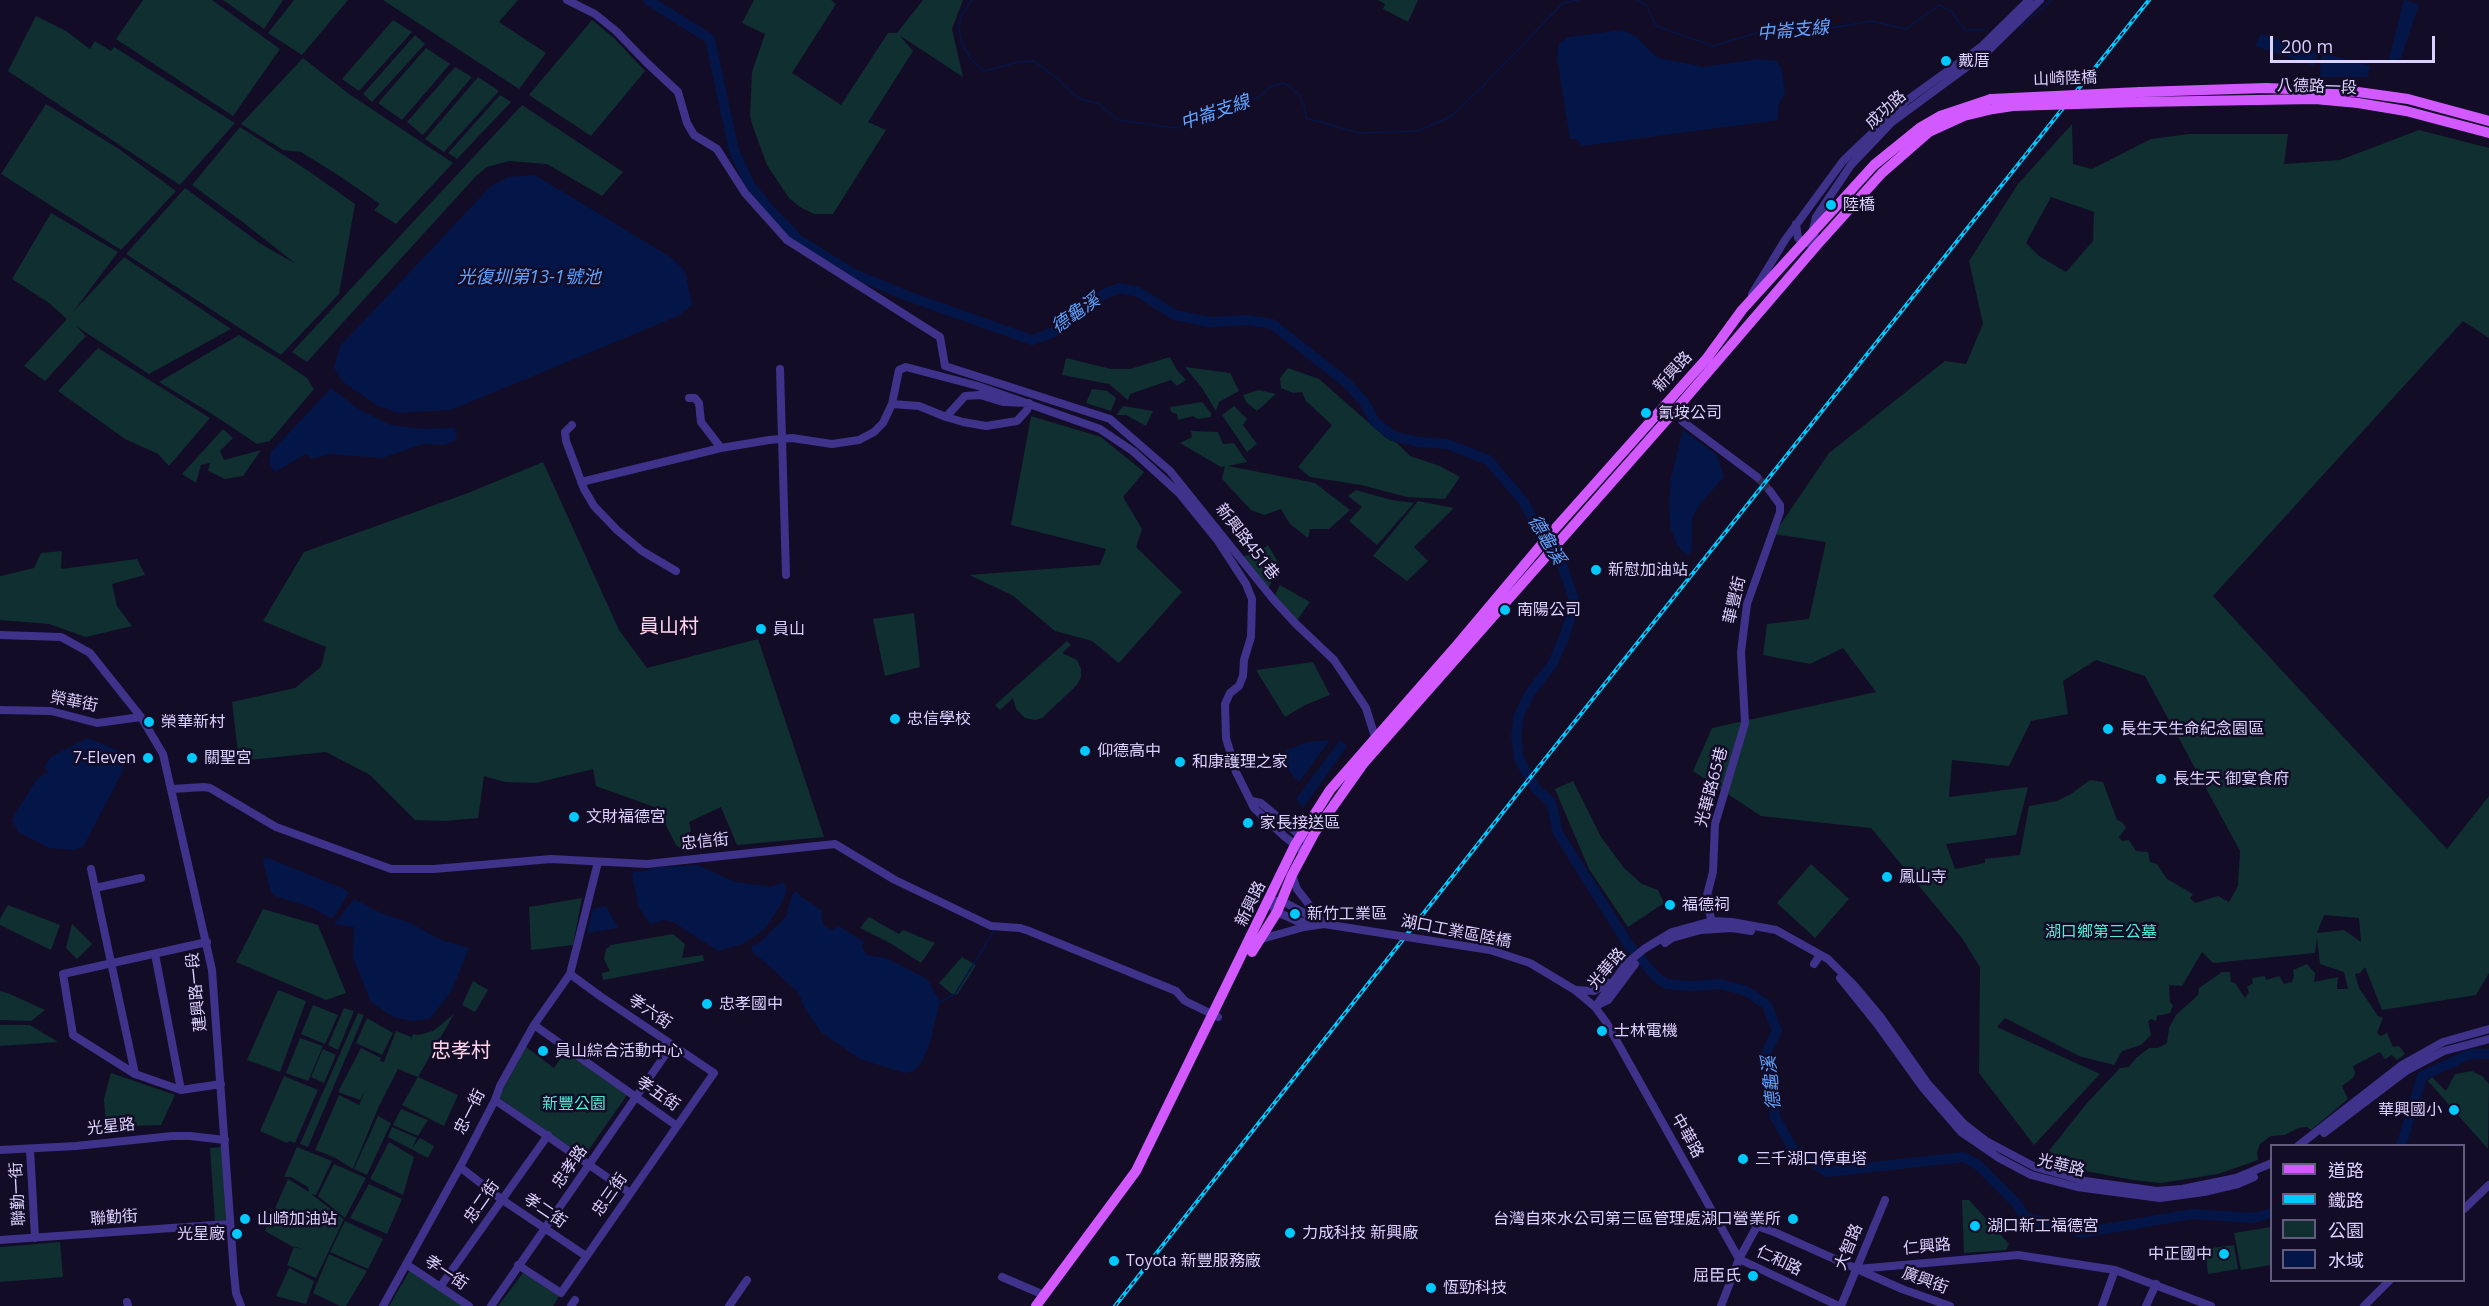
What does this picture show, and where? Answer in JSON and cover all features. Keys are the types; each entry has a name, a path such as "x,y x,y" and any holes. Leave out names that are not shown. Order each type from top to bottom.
{"main road":[{"name":"八德路一段","path":"2140,97 2266,88 2358,92 2408,99 2489,121"},
{"name":"山崎陸橋","path":"1992,104 2140,97"},
{"name":"八德路一段","path":"2140,97 2315,99 2358,103 2406,111 2489,133"},
{"path":"1813,230 1874,165 1921,127 1961,107 1992,104"},
{"path":"1817,245 1882,173 1929,132 1992,104"},
{"name":"新興路","path":"1036,1306 1131,1186 1216,1016 1269,902 1330,790 1552,532 1707,358 1742,310 1813,230"},
{"name":"新興路","path":"1216,1016 1282,901 1302,844 1363,764 1563,539 1817,245"}],"street":[{"name":"新興路451巷","path":"567,0 595,14 616,31 678,92 687,123 694,135 717,150 745,193 787,240 940,337 945,366 1110,419 1170,471 1273,599 1334,660 1366,708 1375,737"},
{"name":"成功路","path":"1742,310 1796,224 1843,161 1875,128 1929,82 1981,47 2029,0"},
{"name":"成功路","path":"1813,230 1816,216 1851,165 1879,135 1908,108 1987,52 2040,0"},
{"path":"1796,224 1798,238 1803,242 1817,245 1813,230"},
{"path":"581,482 721,448 792,438 832,444 859,440 879,427 892,404 899,370 906,367 978,386 1100,429 1134,452 1179,493 1218,541 1246,584 1252,599 1251,637 1244,660 1244,676 1224,704 1224,724 1231,756 1252,801 1261,803 1302,844"},
{"path":"780,369 786,576"},
{"path":"946,417 965,396 980,395 1003,402 1029,403"},
{"path":"689,398 695,398 699,403 701,422 721,448"},
{"path":"892,404 919,406 946,417 986,426 1017,421 1027,410 1029,403"},
{"path":"1678,407 1682,421 1757,477"},
{"path":"572,425 565,432 566,441 581,482 594,506 642,551 676,572"},
{"name":"華豐街","path":"1745,723 1742,652 1747,604 1780,512 1780,505 1770,491"},
{"name":"建興路一段","path":"0,635 61,637 90,653 122,690 163,754 207,942 215,998 230,1224 236,1293 241,1306"},
{"name":"榮華街","path":"0,710 51,711 97,723 141,717"},
{"name":"光華路65巷","path":"1713,925 1706,899 1713,872 1715,824 1745,723"},
{"name":"忠信街","path":"173,789 210,788 276,827 392,869 434,869 551,859 647,864 835,844 895,880 991,926 1020,928 1029,931 1176,991 1185,1001 1216,1016"},
{"name":"忠一街","path":"383,1306 460,1167 500,1086 534,1025 570,974 598,862"},
{"path":"91,869 135,1074"},
{"path":"1292,875 1297,889 1324,924"},
{"path":"95,888 141,878"},
{"path":"1269,902 1282,901 1324,924"},
{"path":"1269,902 1276,912 1297,921 1324,924"},
{"name":"光華路","path":"1595,1007 1614,979 1640,956 1672,938 1732,921 1776,930 1828,959 1880,1016 1928,1084 1953,1109 1964,1124 1986,1141 2035,1167 2085,1181 2157,1191 2204,1189 2270,1162"},
{"path":"1258,940 1324,924"},
{"name":"湖口工業區陸橋","path":"1324,924 1490,950 1530,963 1575,990"},
{"name":"光華路","path":"1713,925 1774,935 1816,961 1826,962 1923,1088 1961,1132 1999,1158 2031,1175 2077,1187 2160,1198 2238,1184 2270,1168"},
{"path":"207,942 63,974 73,1035 135,1074 181,1090 221,1084"},
{"path":"155,954 181,1090"},
{"name":"光華路","path":"1595,1007 1608,1000 1640,956"},
{"name":"孝六街","path":"570,974 714,1072"},
{"path":"1575,990 1599,990 1614,979"},
{"name":"中華路","path":"1575,990 1595,1007 1606,1022 1739,1259"},
{"name":"孝五街","path":"534,1025 677,1126"},
{"path":"2301,1144 2402,1065 2443,1042 2489,1029"},
{"path":"2310,1144 2406,1071 2444,1051 2489,1039"},
{"name":"忠孝路","path":"491,1306 672,1045"},
{"name":"忠三街","path":"518,1266 561,1293 714,1072"},
{"path":"495,1100 630,1193"},
{"name":"忠二街","path":"440,1287 548,1135"},
{"name":"光星路","path":"0,1150 172,1136 225,1140"},
{"name":"聯勤一街","path":"30,1149 35,1238"},
{"name":"孝二街","path":"460,1167 501,1199 586,1256"},
{"path":"2465,1207 2489,1185"},
{"name":"大智路","path":"1840,1306 1886,1200"},
{"name":"聯勤街","path":"0,1240 230,1224"},
{"name":"仁興路","path":"1739,1259 1757,1226 1857,1269 2018,1255 2115,1269 2211,1306"},
{"path":"1720,1306 1739,1259"},
{"name":"仁和路","path":"1739,1259 1840,1306"},
{"name":"孝一街","path":"406,1264 469,1306"},
{"name":"廣興街","path":"1857,1269 1902,1289 1950,1306"},
{"path":"2102,1306 2115,1269"},
{"path":"1002,1277 1043,1300"},
{"path":"729,1306 747,1280"},
{"path":"2364,1306 2389,1282"},
{"path":"2146,1306 2156,1284"}],"green space":[{"path":"143,0 212,0 280,49 233,116 116,39"},
{"path":"223,0 283,0 264,29"},
{"path":"294,0 348,0 302,55 268,33"},
{"path":"383,0 518,0 499,22 546,53 519,89"},
{"path":"754,0 831,0 836,4 792,73 841,105 888,33 897,33 923,0 963,0 952,29 963,77 899,35 913,51 868,122 886,130 833,214 814,214 800,207 789,198 767,165 750,116 752,72 765,34 742,23"},
{"path":"1378,0 1418,0 1408,22 1383,9 1385,4"},
{"path":"36,16 66,31 90,49 95,41 111,51 114,47 235,123 180,185 8,71"},
{"path":"393,20 412,32 359,91 342,79"},
{"path":"592,20 614,38 645,71 591,136 529,95"},
{"path":"415,35 425,44 372,102 363,94"},
{"path":"426,48 450,64 402,120 378,103"},
{"path":"303,58 349,94 453,163 396,224 374,210 380,204 338,175 301,152 283,150 241,124"},
{"path":"455,67 472,77 423,135 407,122"},
{"path":"478,77 499,91 444,152 425,139"},
{"path":"500,95 511,102 457,159 448,153"},
{"path":"46,104 119,149 176,191 121,250 1,174"},
{"path":"522,105 623,172 602,196 547,164 509,161 487,167 476,176 307,362 292,352"},
{"name":"湖口鄉第三公墓","path":"2072,124 2073,164 2092,169 2151,139 2189,134 2288,134 2284,164 2340,160 2419,130 2489,148 2489,338 2463,321 2213,596 2447,849 2489,796 2489,973 2476,995 2382,1010 2365,967 2360,973 2355,974 2359,988 2378,1016 2383,1018 2377,1033 2381,1036 2387,1033 2393,1047 2399,1046 2405,1054 2397,1060 2392,1055 2385,1059 2380,1052 2353,1066 2355,1073 2353,1078 2342,1086 2348,1099 2311,1130 2307,1127 2298,1128 2285,1135 2271,1136 2260,1144 2257,1153 2258,1160 2218,1174 2161,1183 2059,1166 2044,1157 2087,1103 2120,1068 2129,1067 2149,1048 2158,1048 2167,1043 2169,1028 2176,1015 2198,995 2199,988 2222,972 2230,972 2231,982 2235,983 2245,998 2249,992 2247,987 2253,983 2252,978 2265,976 2266,980 2279,976 2284,984 2292,982 2293,970 2307,964 2315,973 2314,982 2338,977 2337,989 2348,989 2344,972 2320,964 2317,938 2315,953 2213,963 2202,952 2182,986 2169,985 2170,1002 2173,1006 2170,1013 2157,1016 2156,1021 2151,1019 2148,1021 2151,1035 2141,1045 2122,1051 2114,1065 2079,1056 2005,1018 1997,1027 2100,1074 2034,1145 1979,1073 1980,967 1962,938 1871,828 1761,816 1693,771 1712,728 1876,692 1843,648 1810,664 1763,655 1767,624 1809,619 1826,542 1774,534 1829,453 1945,361 1966,364 1983,324 1969,261 2018,184","holes":["2051,197 2094,212 2093,241 2066,272 2039,256 2026,243","2096,660 2145,676 2240,851 2238,886 2229,902 2218,896 2195,903 2190,898 2193,894 2167,879 2157,864 2150,862 2148,852 2136,851 2129,840 2122,841 2119,837 2126,828 2122,822 2117,820 2103,782 2090,780 2057,801 2029,806 2020,855 1985,859 1985,863 1955,869 1946,844 2016,835 2028,787 1949,797 1952,760 2009,766 2031,721 2068,714 2063,681","2324,915 2359,918 2361,942 2344,930 2317,933"]},
{"path":"240,127 355,204 339,294 281,355 126,254 185,188 261,244 296,264 192,185"},
{"path":"51,213 118,252 73,312 124,257 231,329 149,374 76,326 86,336 45,381 24,366 67,319 49,303 12,279"},
{"path":"239,335 307,378 314,389 270,441 257,444 159,382"},
{"path":"98,348 210,418 169,466 158,454 125,439 58,391"},
{"path":"1170,357 1186,380 1177,386 1171,380 1130,394 1128,400 1109,384 1062,375 1066,358 1111,369 1130,369"},
{"path":"1185,367 1230,373 1239,391 1219,402 1216,411 1202,388"},
{"path":"1288,368 1319,379 1410,456 1440,466 1460,477 1445,499 1407,497 1361,485 1310,477 1298,467 1332,425 1306,401 1302,392 1293,393 1281,388 1280,378"},
{"path":"1092,389 1107,391 1116,398 1111,411 1086,403"},
{"path":"1259,390 1276,394 1257,411 1246,402 1243,395"},
{"path":"1202,402 1211,413 1211,417 1198,419 1193,416 1178,420 1177,414 1171,412 1170,407"},
{"path":"1123,406 1153,411 1146,426 1126,415 1116,415"},
{"path":"1234,406 1247,419 1243,425 1257,444 1247,452 1222,415"},
{"path":"1031,416 1101,437 1144,472 1123,497 1142,529 1136,547 1182,592 1119,663 1092,641 1055,631 1012,595 969,575 1100,565 1106,549 1011,525"},
{"path":"223,429 233,438 220,451 224,460 261,450 243,476 225,479 208,471 210,463 201,465 196,483 182,474"},
{"path":"1191,431 1218,432 1223,444 1234,443 1247,462 1228,466 1315,483 1350,510 1329,529 1310,529 1308,538 1290,524 1281,509 1264,515 1251,510 1222,479 1225,466 1221,467 1180,443 1192,437"},
{"path":"543,462 619,630 647,668 758,639 824,837 737,845 721,807 689,822 691,831 686,838 686,853 676,845 657,808 596,786 593,769 536,783 505,782 484,776 478,818 444,821 415,820 370,775 326,752 239,761 232,702 295,688 321,667 326,647 263,621 304,552 468,493"},
{"path":"1356,490 1391,500 1414,503 1377,545 1349,521 1362,507 1348,496"},
{"path":"1418,501 1454,508 1414,547 1428,561 1407,581 1373,556"},
{"path":"1268,545 1279,564 1267,592 1239,557 1255,554"},
{"path":"62,551 61,569 137,559 145,575 112,584 117,606 132,626 86,637 49,624 0,620 0,576 34,568 41,553"},
{"path":"1280,585 1310,602 1295,623 1273,599"},
{"path":"914,613 920,667 885,676 873,619"},
{"path":"1067,641 1071,645 1062,653 1077,660 1081,669 1081,677 1077,685 1042,718 1035,720 1025,718 1016,709 1013,698 1000,710 995,705"},
{"path":"1313,662 1330,695 1305,705 1285,717 1256,670"},
{"path":"1573,781 1601,837 1624,868 1642,884 1658,890 1664,903 1628,927 1589,869 1555,789"},
{"path":"1811,864 1849,899 1815,938 1777,903"},
{"path":"582,898 573,945 531,950 529,907"},
{"path":"8,905 60,925 51,950 0,925 0,919"},
{"path":"263,909 318,925 346,993 326,1000 236,962"},
{"path":"869,917 899,934 903,930 935,943 921,963 890,943 860,928"},
{"path":"72,924 92,944 77,959 66,948"},
{"path":"673,934 685,944 682,958 703,955 704,961 603,980 602,973 610,971 604,959 606,949 611,945"},
{"path":"962,957 976,965 957,995 952,994 939,983"},
{"path":"473,981 488,990 475,1012 462,1005"},
{"path":"278,990 306,1001 280,1072 247,1060"},
{"path":"0,991 45,1010 31,1021 0,1020"},
{"path":"313,1005 338,1015 325,1044 301,1034"},
{"path":"344,1008 354,1011 338,1050 328,1045"},
{"path":"358,1013 364,1015 308,1147 300,1144"},
{"path":"454,1014 418,1077 398,1069 379,1106 353,1169 334,1157 315,1150 339,1095 359,1105 365,1091 360,1100 338,1092 361,1048 381,1058 380,1061 384,1062 396,1031 411,1037 410,1042 413,1034 433,1031"},
{"path":"367,1018 393,1033 382,1055 356,1043"},
{"path":"0,1025 30,1025 58,1042 0,1046"},
{"path":"300,1038 323,1046 308,1081 286,1073"},
{"name":"新豐公園","path":"526,1047 554,1068 565,1051 627,1095 585,1155 547,1133 499,1097"},
{"path":"323,1049 336,1055 324,1083 311,1077"},
{"path":"2472,1071 2482,1076 2489,1084 2488,1149 2428,1081 2432,1077 2446,1091 2455,1074"},
{"path":"111,1073 175,1095 161,1125 106,1127 104,1099"},
{"path":"284,1076 318,1090 295,1143 289,1141 287,1143 260,1131"},
{"path":"418,1077 458,1095 444,1126 402,1105"},
{"path":"401,1109 428,1120 418,1136 393,1125"},
{"path":"378,1116 391,1123 367,1175 354,1169"},
{"path":"392,1127 417,1138 412,1148 420,1138 434,1146 428,1158 388,1137"},
{"path":"389,1142 414,1157 403,1195 370,1179"},
{"path":"222,1147 226,1220 215,1221 210,1148"},
{"path":"297,1147 332,1161 316,1195 311,1194 344,1219 316,1278 287,1265 294,1247 303,1250 265,1231 288,1179 309,1192 308,1187 291,1177 284,1177"},
{"path":"334,1164 366,1178 345,1218 318,1196"},
{"path":"369,1184 402,1199 387,1234 350,1218"},
{"path":"1962,1200 1969,1200 2009,1244 2006,1250 1964,1253"},
{"path":"345,1221 383,1239 368,1269 330,1252"},
{"path":"2270,1227 2270,1265 2241,1270 2234,1233"},
{"path":"60,1242 63,1277 0,1282 0,1247"},
{"path":"2234,1245 2238,1269 2208,1274 2205,1249"},
{"path":"329,1254 367,1271 346,1306 340,1306 313,1293"},
{"path":"289,1268 314,1281 306,1304 276,1296"},
{"path":"410,1270 464,1306 389,1306"},
{"path":"523,1273 559,1296 553,1306 498,1306"}],"water":[{"path":"2404,0 2419,4 2401,58 2392,63 2389,58"},
{"path":"1623,30 1635,36 1658,58 1704,67 1758,59 1776,61 1781,67 1785,93 1778,106 1778,120 1582,146 1576,139 1570,139 1557,57 1559,44 1568,37"},
{"path":"2261,34 2318,53 2314,66 2255,46"},
{"path":"2322,53 2370,66 2368,77 2320,77"},
{"name":"光復圳第13-1號池","path":"535,175 672,258 685,271 692,305 678,316 451,410 398,413 378,406 343,382 334,368 340,346 491,186 508,177"},
{"path":"331,388 360,410 391,425 423,429 455,428 457,440 444,445 423,444 382,458 330,454 312,459 306,454 275,472 269,463 271,452"},
{"path":"1683,430 1717,455 1724,477 1700,504 1692,518 1692,550 1687,556 1677,545 1671,530 1669,508 1671,478"},
{"path":"87,738 119,751 123,756 123,771 83,847 74,850 50,848 18,832 12,819 37,779 48,772 44,767 51,757"},
{"path":"1330,740 1299,782 1280,761 1281,754 1289,749 1308,742"},
{"path":"1340,740 1347,746 1303,808 1296,799"},
{"path":"266,857 349,893 334,917 330,918 313,908 275,896 271,892 263,861"},
{"path":"698,865 735,882 771,887 783,882 787,890 780,906 764,930 743,944 718,951 673,922 665,920 650,924 638,906 632,873 659,867"},
{"path":"797,891 800,896 823,911 821,917 824,926 832,930 839,926 864,942 862,947 866,955 886,958 927,979 940,1002 929,1046 921,1063 914,1071 904,1073 860,1059 821,1032 805,1009 798,992 752,951 752,946 760,942 786,917 792,895"},
{"path":"354,899 381,913 410,923 441,940 469,948 452,990 430,1019 412,1021 393,1017 371,1002 353,958 354,927 334,924"},
{"path":"606,906 618,928 587,933 593,909"}],"waterway":[{"name":"德龜溪","path":"648,0 710,39 734,151 750,185 799,240 852,273 910,297 1032,340 1057,331 1104,294 1119,288 1138,292 1175,315 1210,322 1248,320 1272,324 1347,383 1364,402 1375,422 1393,436 1419,442 1447,444 1488,460 1524,502 1539,531 1561,562 1575,602 1553,663 1530,693 1519,715 1516,736 1519,759 1536,789 1551,802 1558,833 1628,944 1657,978 1667,984 1690,986 1721,984 1746,991 1767,1005 1777,1031 1767,1051 1775,1117 1793,1149 1827,1172 1964,1157 1978,1165 2016,1203 2025,1217 2082,1233 2192,1214 2253,1218 2270,1214"},
{"name":"中崙支線","path":"972,0 962,14 959,27 961,42 971,59 984,71 1018,62 1034,61 1078,98 1099,104 1118,120 1175,128 1257,98 1272,86 1284,83 1299,94 1305,108 1306,118 1359,133 1418,131 1450,117 1563,3 1579,0"},
{"name":"中崙支線","path":"1637,0 1646,5 1656,26 1713,46 1760,32 1788,35 1872,21 1906,29 1939,5 1952,12 1965,30 1985,30"},
{"path":"2020,27 2052,0"},
{"path":"940,1002 955,994 994,931"},
{"name":"德龜溪","path":"2402,1144 2422,1076 2470,1054 2489,1054"}],"tunnel":[{"path":"1757,477 1770,491"}],"railway":[{"path":"1115,1306 1522,788 2149,0"}],"place":[{"name":"戴厝","path":"1946,61"},
{"name":"陸橋","path":"1831,205"},
{"name":"氰垵公司","path":"1646,413"},
{"name":"新慰加油站","path":"1596,570"},
{"name":"南陽公司","path":"1505,610"},
{"name":"員山","path":"761,629"},
{"name":"忠信學校","path":"895,719"},
{"name":"榮華新村","path":"149,722"},
{"name":"長生天生命紀念園區","path":"2108,729"},
{"name":"仰德高中","path":"1085,751"},
{"name":"7-Eleven","path":"148,758"},
{"name":"關聖宮","path":"192,758"},
{"name":"和康護理之家","path":"1180,762"},
{"name":"長生天 御宴食府","path":"2161,779"},
{"name":"文財福德宮","path":"574,817"},
{"name":"家長接送區","path":"1248,823"},
{"name":"鳳山寺","path":"1887,877"},
{"name":"福德祠","path":"1670,905"},
{"name":"新竹工業區","path":"1295,914"},
{"name":"忠孝國中","path":"707,1004"},
{"name":"士林電機","path":"1602,1031"},
{"name":"員山綜合活動中心","path":"543,1051"},
{"name":"華興國小","path":"2454,1110"},
{"name":"三千湖口停車塔","path":"1743,1159"},
{"name":"山崎加油站","path":"245,1219"},
{"name":"台灣自來水公司第三區管理處湖口營業所","path":"1793,1219"},
{"name":"湖口新工福德宮","path":"1975,1226"},
{"name":"力成科技 新興廠","path":"1290,1233"},
{"name":"光星廠","path":"237,1234"},
{"name":"中正國中","path":"2224,1254"},
{"name":"Toyota 新豐服務廠","path":"1114,1261"},
{"name":"屈臣氏","path":"1753,1276"},
{"name":"恆勁科技","path":"1431,1288"}],"district":[{"name":"員山村","path":"669,627"},
{"name":"忠孝村","path":"461,1051"}]}
